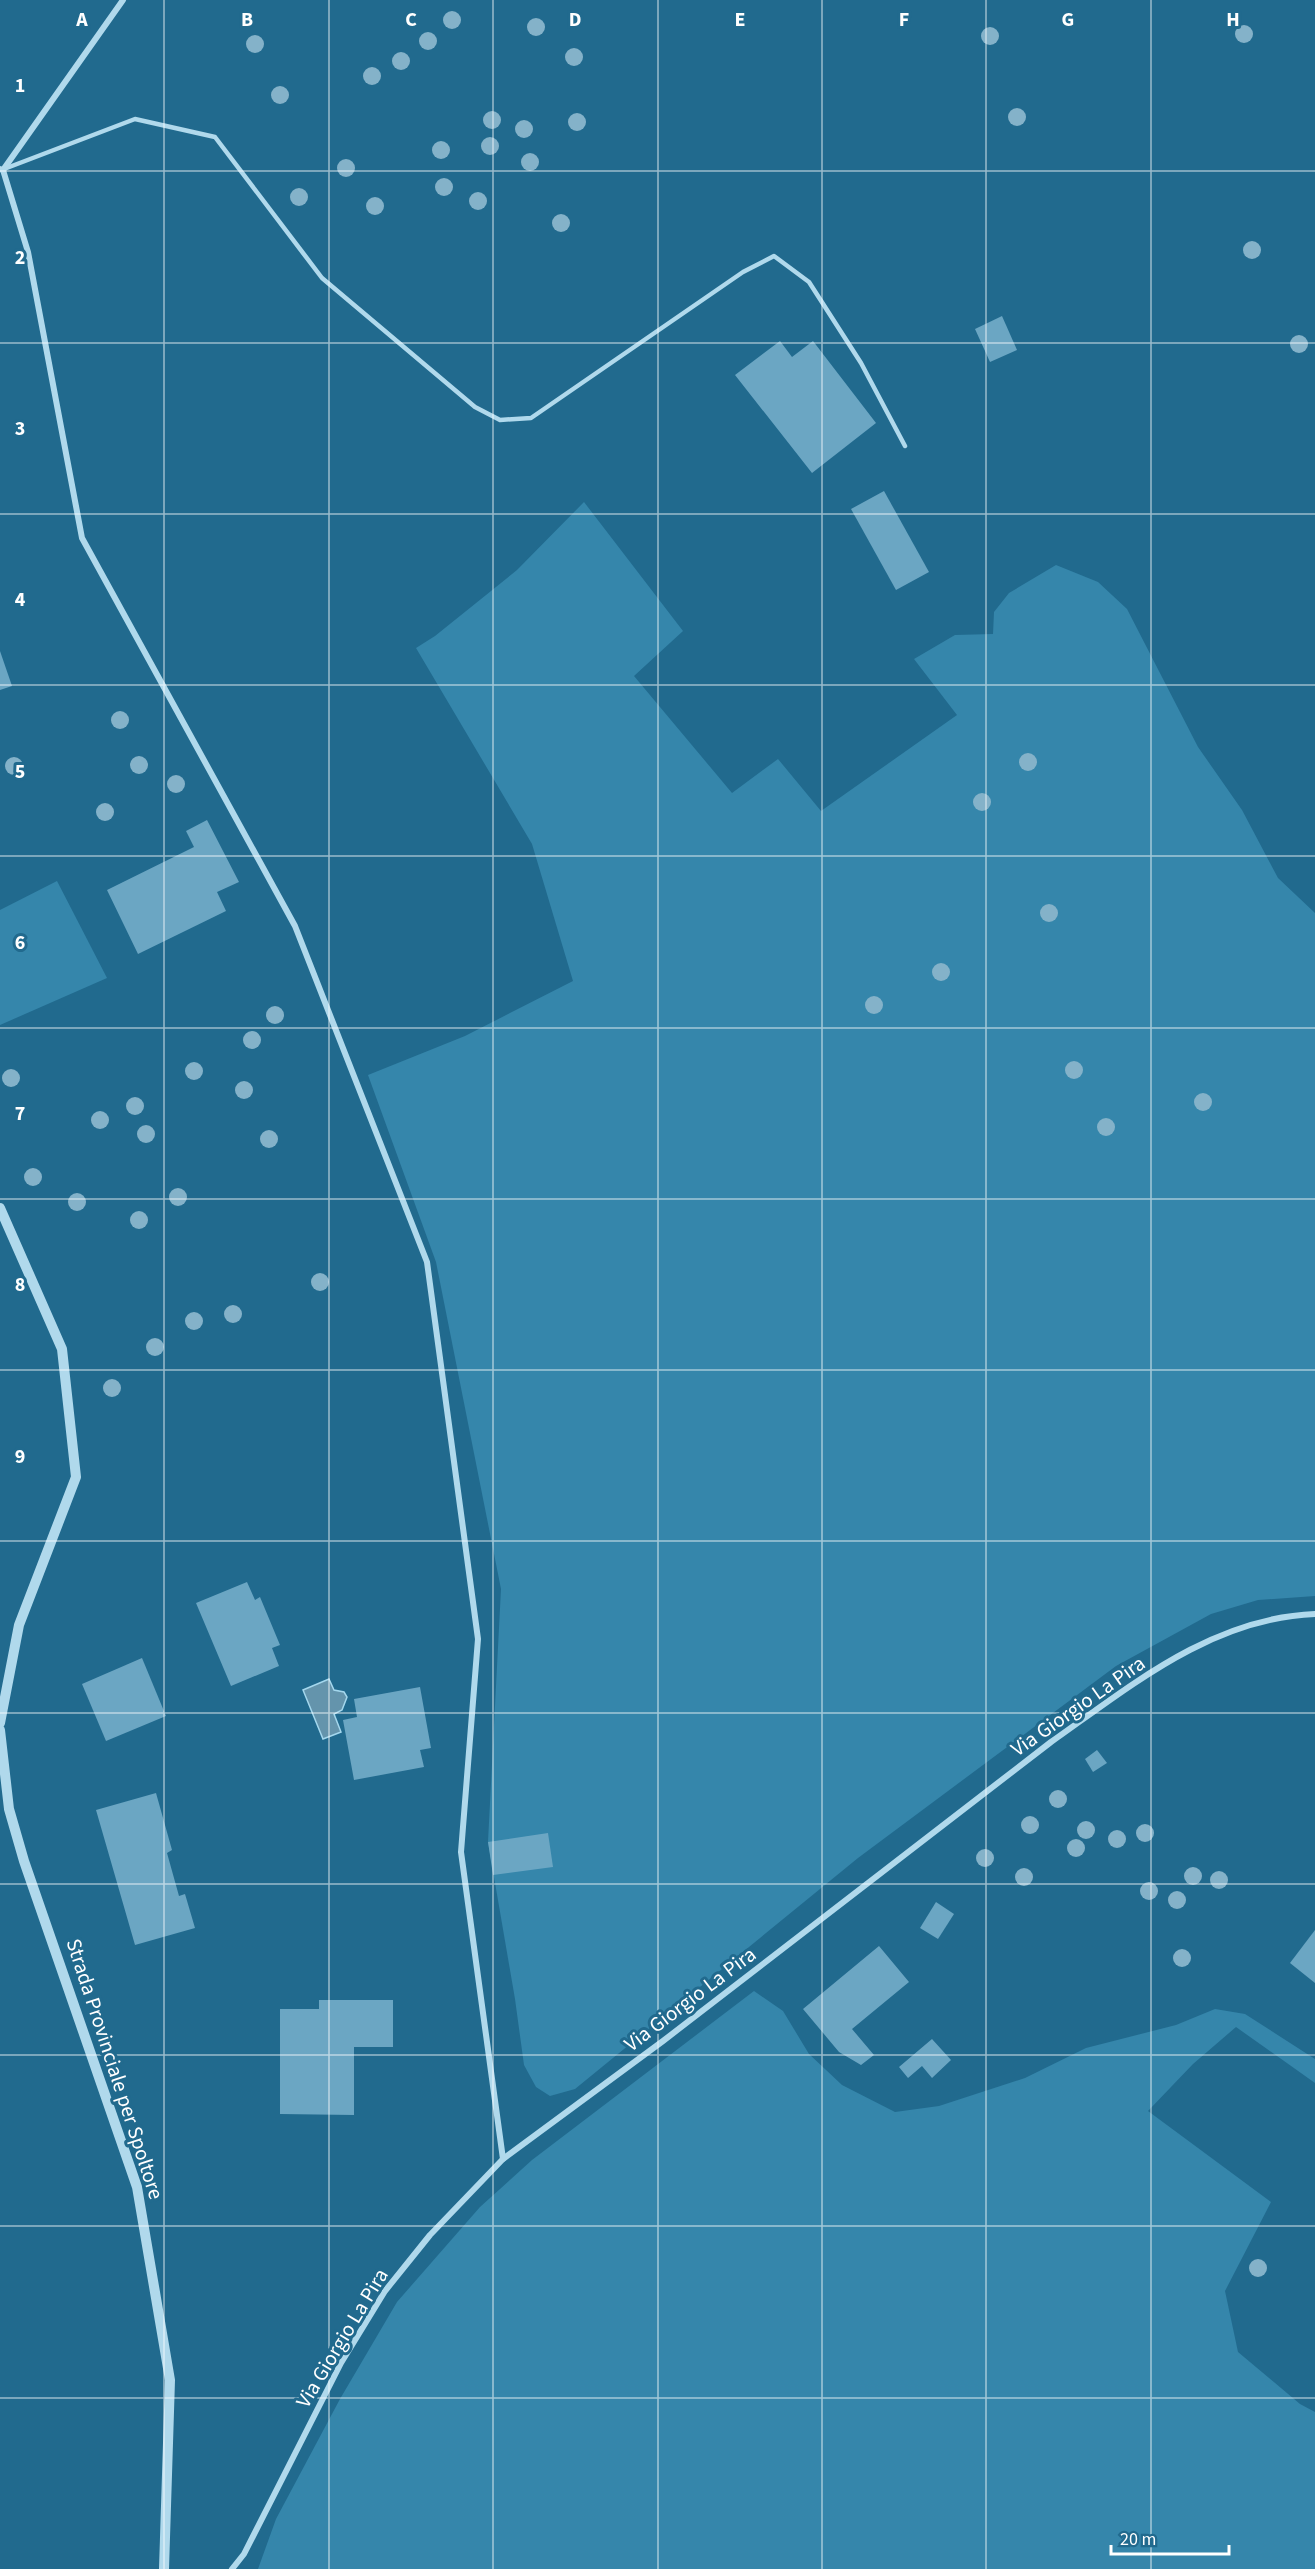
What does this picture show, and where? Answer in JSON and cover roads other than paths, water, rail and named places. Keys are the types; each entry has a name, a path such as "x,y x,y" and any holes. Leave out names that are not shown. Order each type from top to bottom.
{"street":[{"path":"123,0 2,169 28,252 82,538 294,926 427,1262 478,1640 461,1852 503,2159"},
{"path":"0,1208 62,1349 76,1477 20,1624 0,1723"},
{"name":"Via Giorgio La Pira","path":"232,2569 243,2554 341,2363 385,2291 430,2235 503,2159 663,2041 1051,1742 1107,1703 1180,1655 1223,1632 1268,1620 1315,1614"},
{"name":"Strada Provinciale per Spoltore","path":"0,1730 9,1809 24,1861 137,2187 170,2380 167,2536 164,2569"}],"lane":[{"path":"2,169 135,119 215,137 322,278 475,407 500,420 531,418 743,272 774,256 809,282 861,363 905,446"}]}
